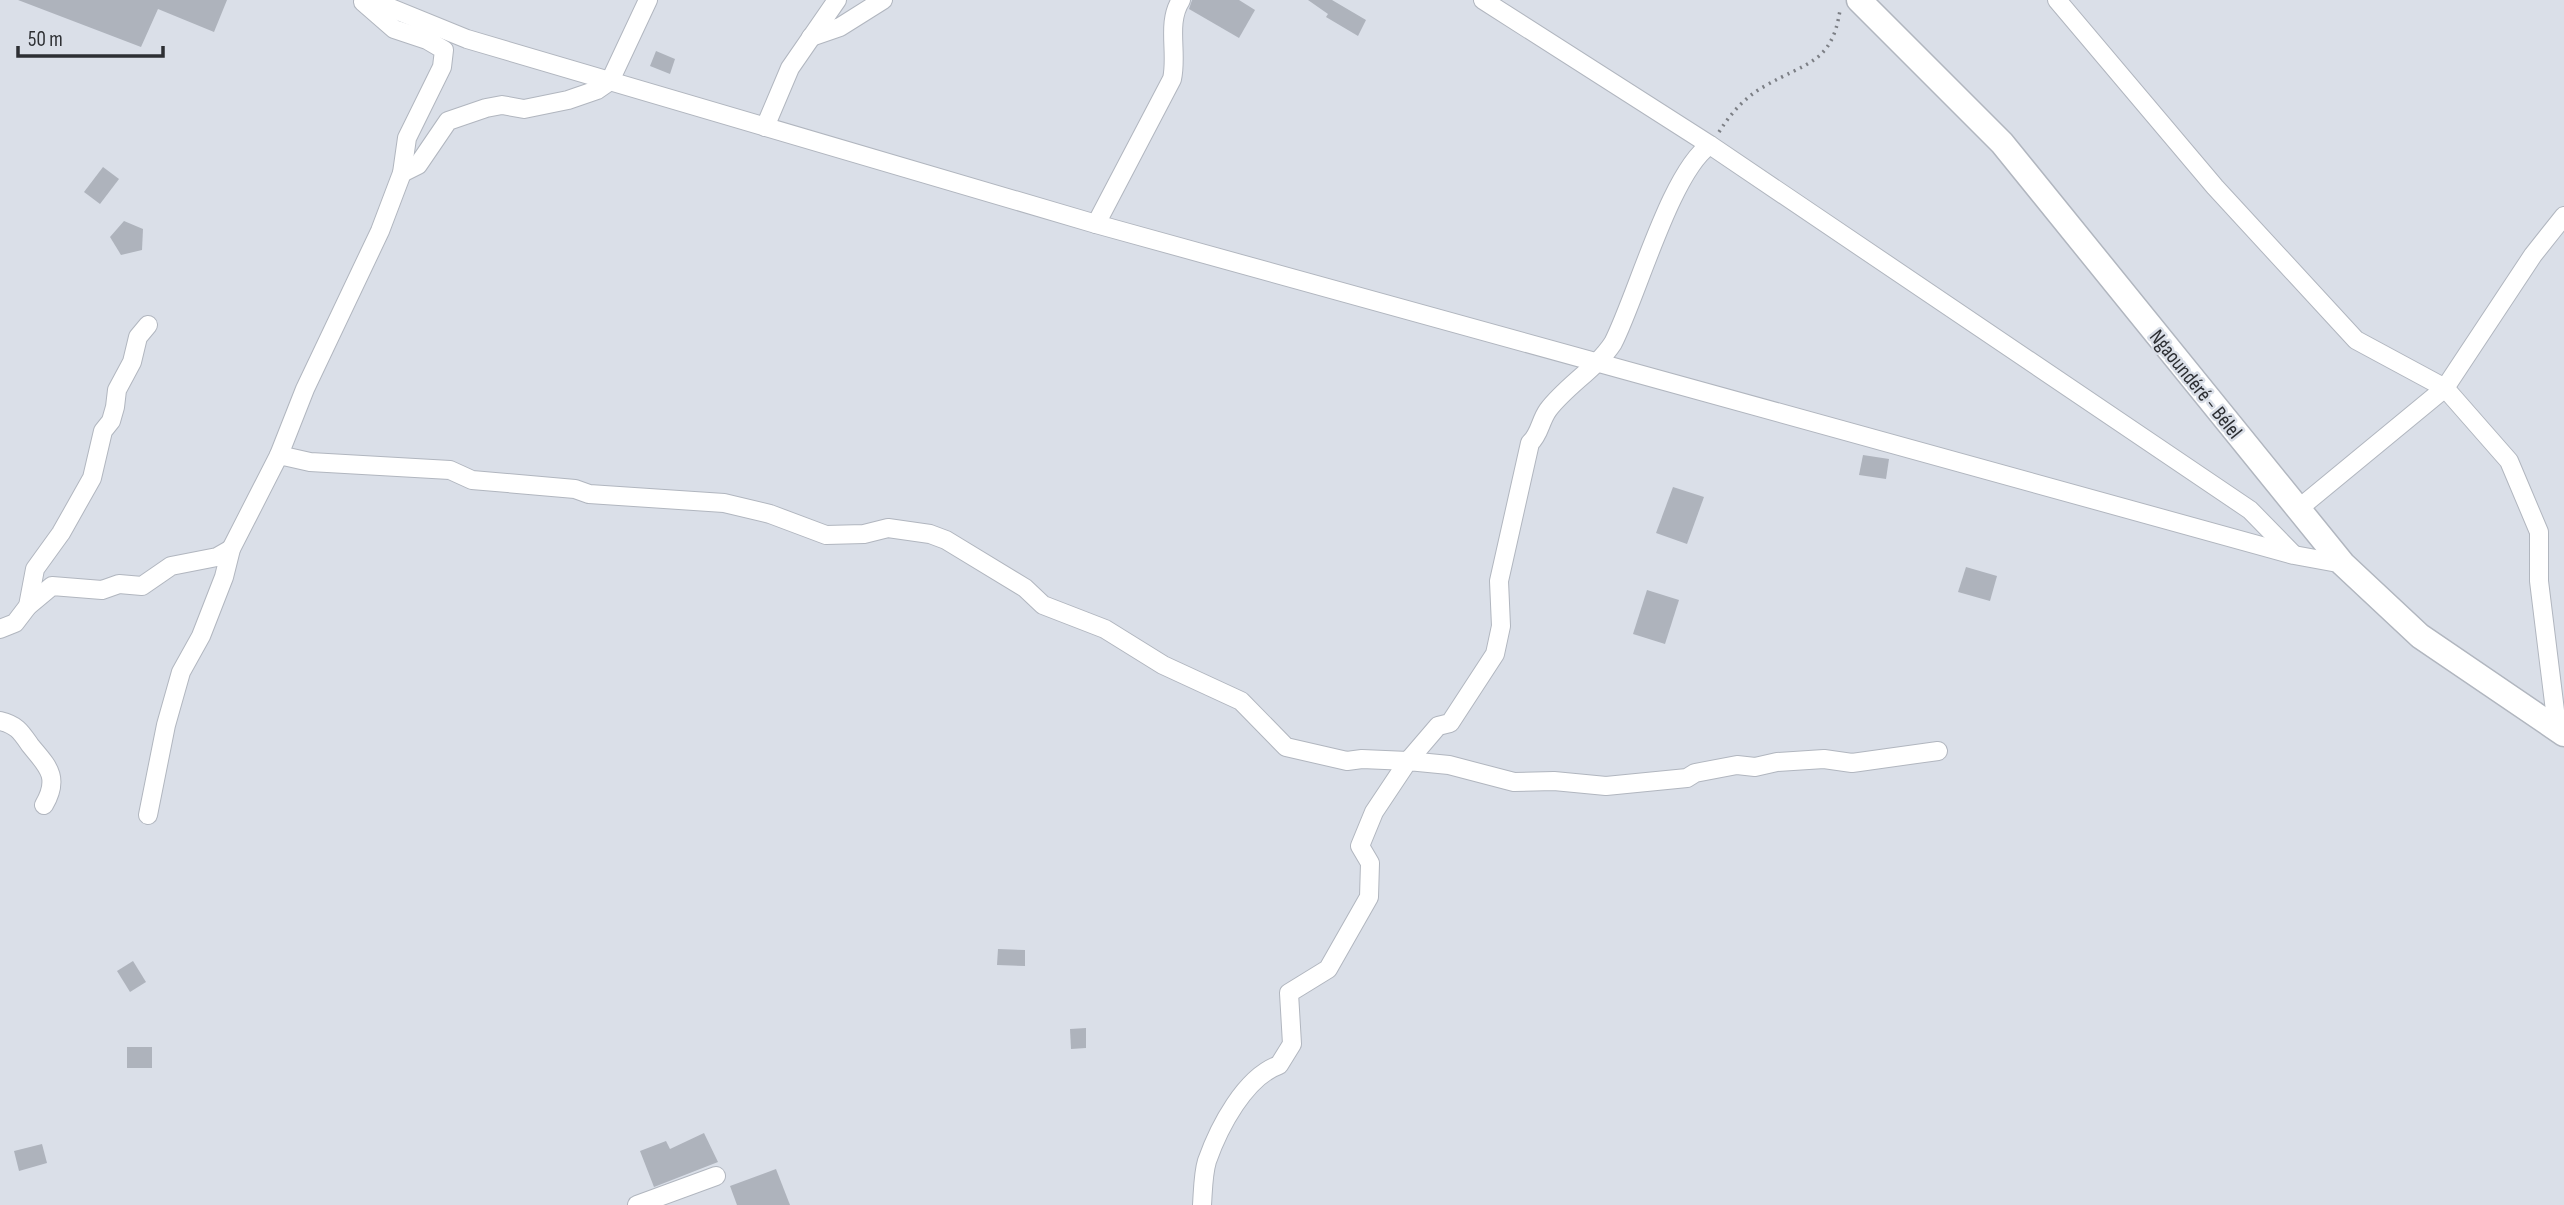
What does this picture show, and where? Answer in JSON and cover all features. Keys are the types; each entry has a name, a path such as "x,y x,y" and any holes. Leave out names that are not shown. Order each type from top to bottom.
{"main road":[{"name":"Ngaoundéré - Bélel","path":"1859,0 2002,143 2343,564 2420,636 2560,730"}],"street":[{"path":"148,815 166,725 181,672 201,636 224,577 231,549 279,455 305,389 380,232 401,173 407,138 442,67 444,50 427,40 394,29 361,0"},
{"path":"371,0 467,39 1096,224 2294,555 2343,564"},
{"path":"401,173 418,165 448,121 494,106 524,109 558,103 597,90 610,81 648,0"},
{"path":"765,127 790,68 837,0"},
{"path":"811,37 840,27 883,0"},
{"path":"1096,224 1172,79 1175,65 1173,27 1181,0"},
{"path":"1483,0 1710,145 2250,510 2294,555"},
{"path":"2057,0 2215,187 2356,340 2445,388 2509,461 2539,532 2539,581 2560,730"},
{"path":"1202,1205 1206,1163 1222,1128 1236,1104 1266,1070 1279,1065 1292,1044 1289,993 1328,969 1369,897 1370,863 1360,846 1374,812 1408,761 1422,748 1438,726 1450,723 1495,654 1502,626 1499,581 1530,443 1537,437 1548,410 1598,362 1620,330 1675,192 1698,153 1710,145"},
{"path":"2297,510 2445,388 2533,255 2564,216"},
{"path":"28,606 35,569 61,533 92,478 103,431 116,407 117,390 132,362 138,337 148,326"},
{"path":"279,455 310,462 450,470 472,480 575,489 589,494 724,503 769,514 826,535 864,534 888,528 930,534 946,540 1025,588 1043,605 1098,625 1163,665 1241,701 1286,747 1347,761 1408,761 1448,765 1514,782 1554,781 1606,786 1687,778 1695,773 1737,765 1755,767 1824,759 1860,762 1938,751"},
{"path":"0,629 15,624 28,606 52,586 102,590 119,584 142,586 171,566 217,557 231,549"},
{"path":"2554,694 2564,675"},
{"path":"0,721 20,729 46,761 51,788 44,805"},
{"path":"637,1205 716,1176"}],"path":[{"path":"1710,145 1735,108 1762,87 1807,66 1831,44 1841,0"}],"building":[{"path":"18,0 227,0 214,32 158,9 141,47"},
{"path":"1192,0 1239,0 1255,10 1239,38 1189,9"},
{"path":"1308,0 1332,0 1366,20 1358,36 1326,17 1328,14"},
{"path":"656,51 675,59 670,74 650,66"},
{"path":"103,167 119,179 100,204 84,192"},
{"path":"124,221 143,229 142,250 121,255 110,237"},
{"path":"1863,455 1889,459 1886,479 1859,475"},
{"path":"1673,487 1704,497 1687,544 1656,533"},
{"path":"1966,567 1997,576 1990,601 1958,592"},
{"path":"1647,590 1679,600 1665,644 1633,634"},
{"path":"998,949 1025,950 1025,966 997,965"},
{"path":"133,961 146,982 130,992 117,971"},
{"path":"1086,1028 1086,1048 1071,1049 1070,1029"},
{"path":"127,1047 152,1047 152,1068 127,1068"},
{"path":"704,1133 718,1162 654,1187 640,1151 666,1141 670,1149"},
{"path":"42,1144 47,1163 19,1171 14,1151"},
{"path":"776,1169 790,1205 737,1205 730,1186"}]}
